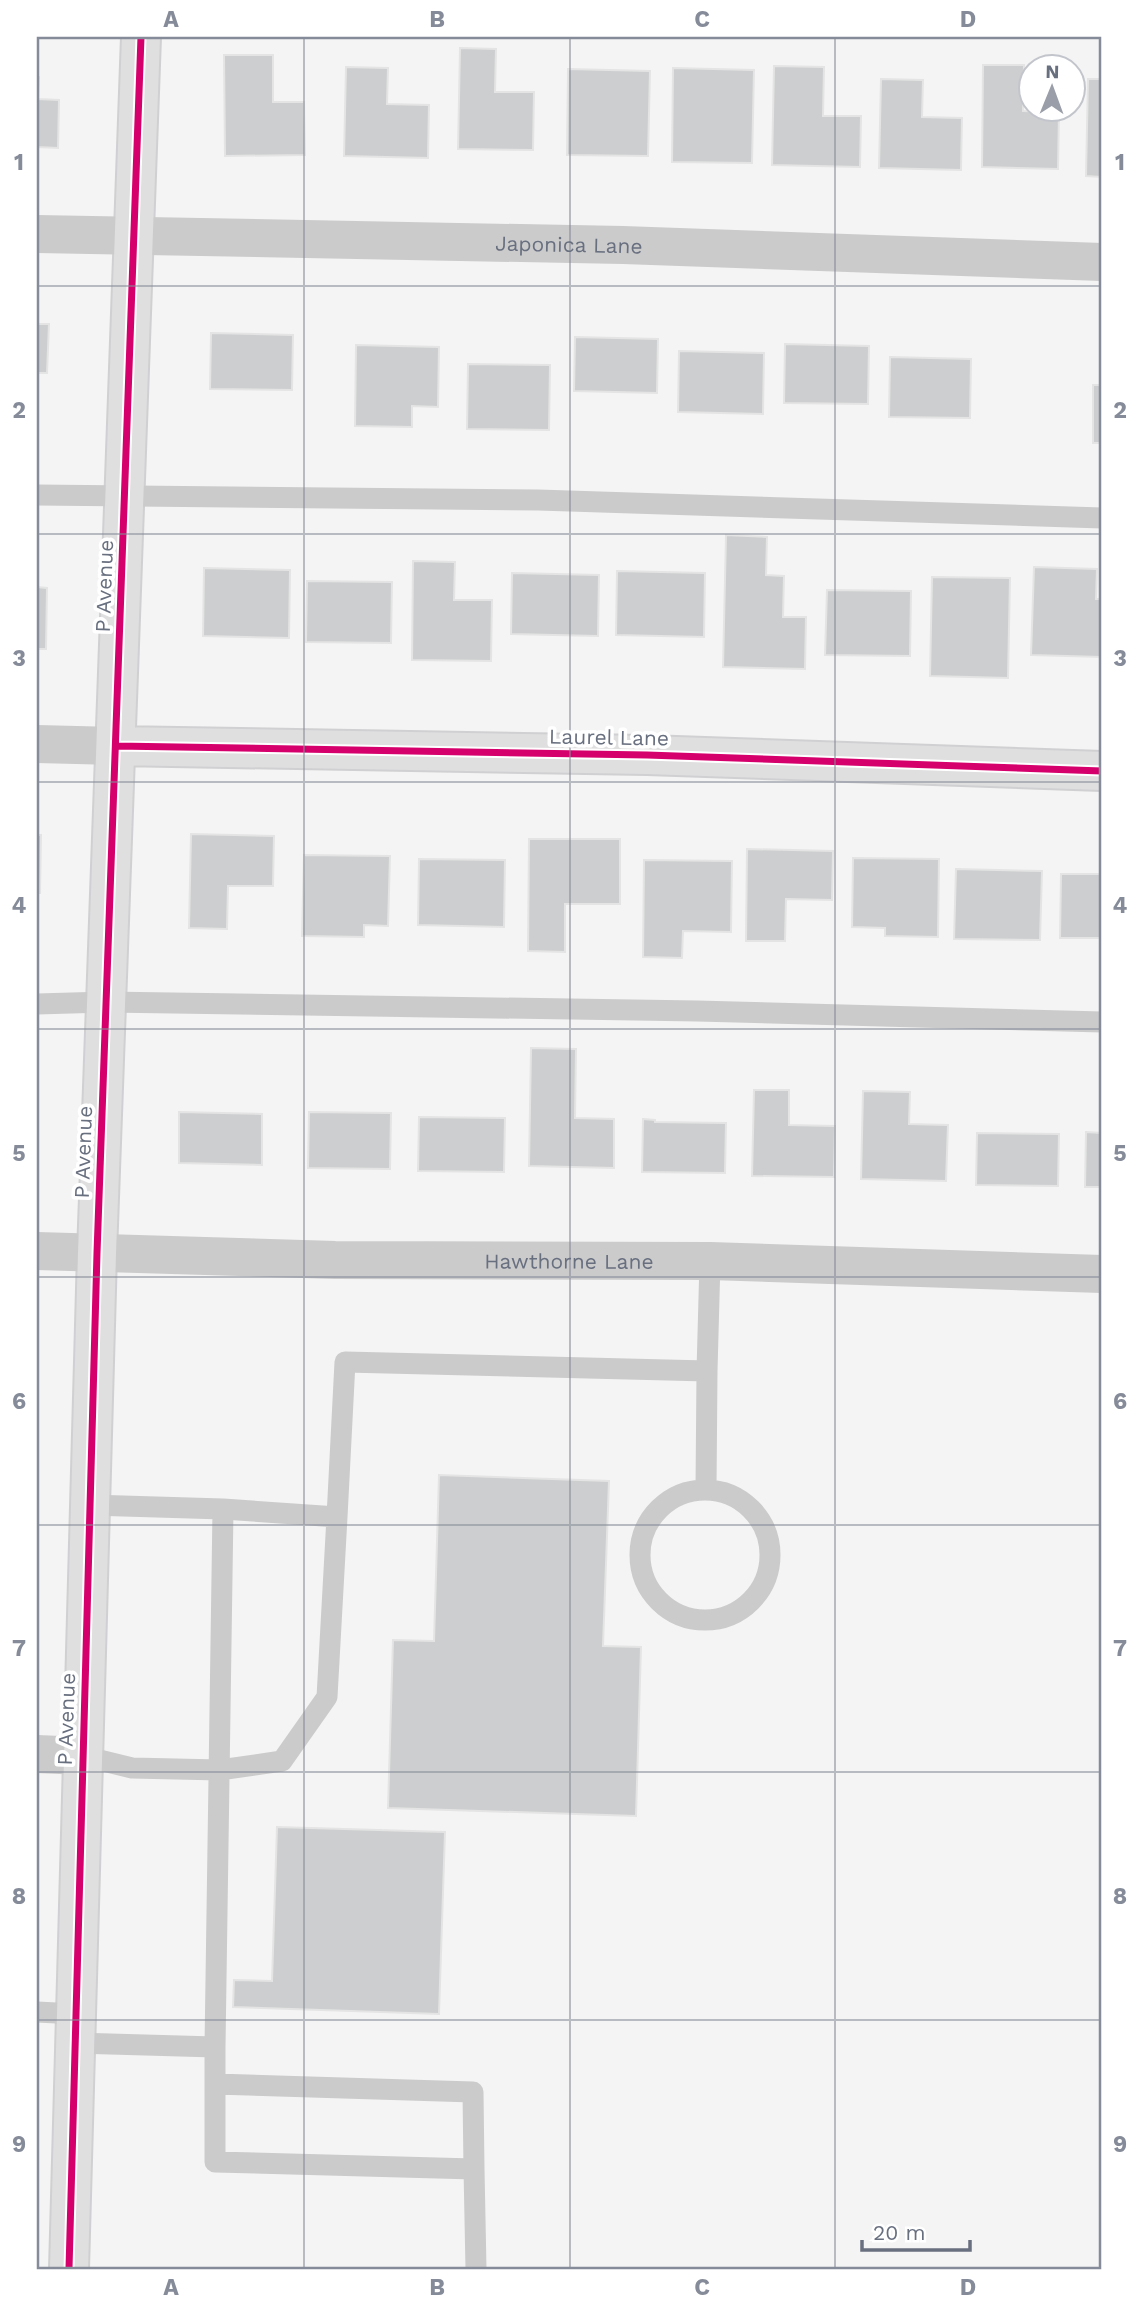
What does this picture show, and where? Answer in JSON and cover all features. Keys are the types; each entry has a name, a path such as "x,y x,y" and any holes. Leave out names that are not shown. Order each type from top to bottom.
{"street":[{"name":"P Avenue","path":"69,2269 97,1253 141,37"},
{"name":"Japonica Lane","path":"37,234 636,245 1102,262"},
{"name":"Laurel Lane","path":"37,744 647,755 1102,771"},
{"name":"Hawthorne Lane","path":"37,1251 335,1259 710,1261 1102,1274"},
{"path":"37,1754 83,1756"}],"lane":[{"path":"37,495 538,500 1102,518"},
{"path":"37,1004 106,1002 697,1011 1102,1022"},
{"path":"706,1489 710,1261"},
{"path":"83,1756 132,1768 220,1770 282,1760 327,1697 345,1362 707,1371"},
{"path":"706,1489 726,1493 745,1503 760,1519 768,1539 771,1560 766,1581 755,1599 738,1612 718,1620 696,1620 675,1614 657,1601 645,1583 639,1561 641,1540 649,1520 664,1503 684,1493 706,1489"},
{"path":"90,1505 223,1509 337,1517"},
{"path":"223,1509 215,2162 474,2169"},
{"path":"37,2012 76,2028 215,2048"},
{"path":"215,2084 473,2092 476,2269"}],"building":[{"path":"460,48 496,49 495,92 534,92 533,150 458,149"},
{"path":"224,55 273,55 273,102 304,102 305,155 225,156"},
{"path":"983,65 1016,65 1016,122 1059,122 1058,169 982,167"},
{"path":"774,66 824,67 823,116 861,116 860,167 772,165"},
{"path":"346,67 388,68 387,104 429,105 428,158 344,156"},
{"path":"673,68 754,70 752,163 672,162"},
{"path":"568,69 650,71 648,156 567,155"},
{"path":"37,76 38,99 59,100 58,148 37,147"},
{"path":"881,79 923,80 922,117 962,118 961,170 879,168"},
{"path":"1088,79 1102,79 1102,177 1086,176"},
{"path":"37,324 49,324 47,373 37,373"},
{"path":"211,333 293,335 292,390 210,389"},
{"path":"575,337 658,339 657,393 574,391"},
{"path":"785,344 869,346 868,404 784,403"},
{"path":"356,345 439,347 438,407 412,406 412,427 355,426"},
{"path":"679,351 764,353 763,414 678,412"},
{"path":"890,357 971,359 970,418 889,417"},
{"path":"468,364 550,365 549,430 467,429"},
{"path":"1093,385 1102,385 1102,443 1093,443"},
{"path":"726,535 767,537 766,575 784,576 783,617 806,617 805,669 723,667"},
{"path":"413,561 455,562 454,600 492,600 491,661 412,660"},
{"path":"1034,567 1097,569 1096,599 1102,599 1102,657 1031,655"},
{"path":"204,568 290,570 289,638 203,636"},
{"path":"617,571 705,573 704,637 616,635"},
{"path":"512,573 599,575 598,636 511,634"},
{"path":"932,577 1010,578 1008,678 930,676"},
{"path":"307,581 392,582 391,643 306,642"},
{"path":"37,587 47,588 46,649 37,649"},
{"path":"827,590 911,591 910,656 825,655"},
{"path":"191,834 274,836 273,886 228,886 227,929 189,928"},
{"path":"37,835 41,835 40,893 37,893"},
{"path":"529,839 620,839 620,904 565,904 565,952 528,951"},
{"path":"747,849 833,851 832,900 786,899 785,941 746,941"},
{"path":"304,855 390,856 388,926 364,925 364,937 302,936"},
{"path":"853,858 939,859 938,937 885,936 885,928 852,927"},
{"path":"419,859 505,860 504,927 418,925"},
{"path":"644,860 732,861 731,932 683,931 682,958 643,957"},
{"path":"956,869 1042,871 1040,940 954,939"},
{"path":"1061,874 1102,874 1102,938 1060,938"},
{"path":"531,1048 576,1049 575,1118 614,1119 614,1168 529,1166"},
{"path":"754,1090 789,1090 789,1125 835,1126 834,1177 752,1176"},
{"path":"863,1091 910,1092 909,1124 948,1125 946,1181 861,1179"},
{"path":"179,1112 262,1114 262,1165 179,1163"},
{"path":"309,1112 391,1113 390,1169 308,1168"},
{"path":"419,1117 505,1118 504,1172 418,1171"},
{"path":"643,1119 655,1122 726,1123 725,1173 642,1172"},
{"path":"1086,1132 1102,1133 1102,1187 1085,1187"},
{"path":"977,1133 1059,1134 1058,1186 976,1185"},
{"path":"439,1475 609,1481 603,1646 641,1647 636,1816 388,1808 393,1640 434,1641"},
{"path":"277,1827 445,1832 439,2014 233,2007 234,1980 272,1981"}],"cycle path":[{"path":"69,2269 97,1253 141,37"},
{"path":"116,746 647,755 1102,771"}]}
